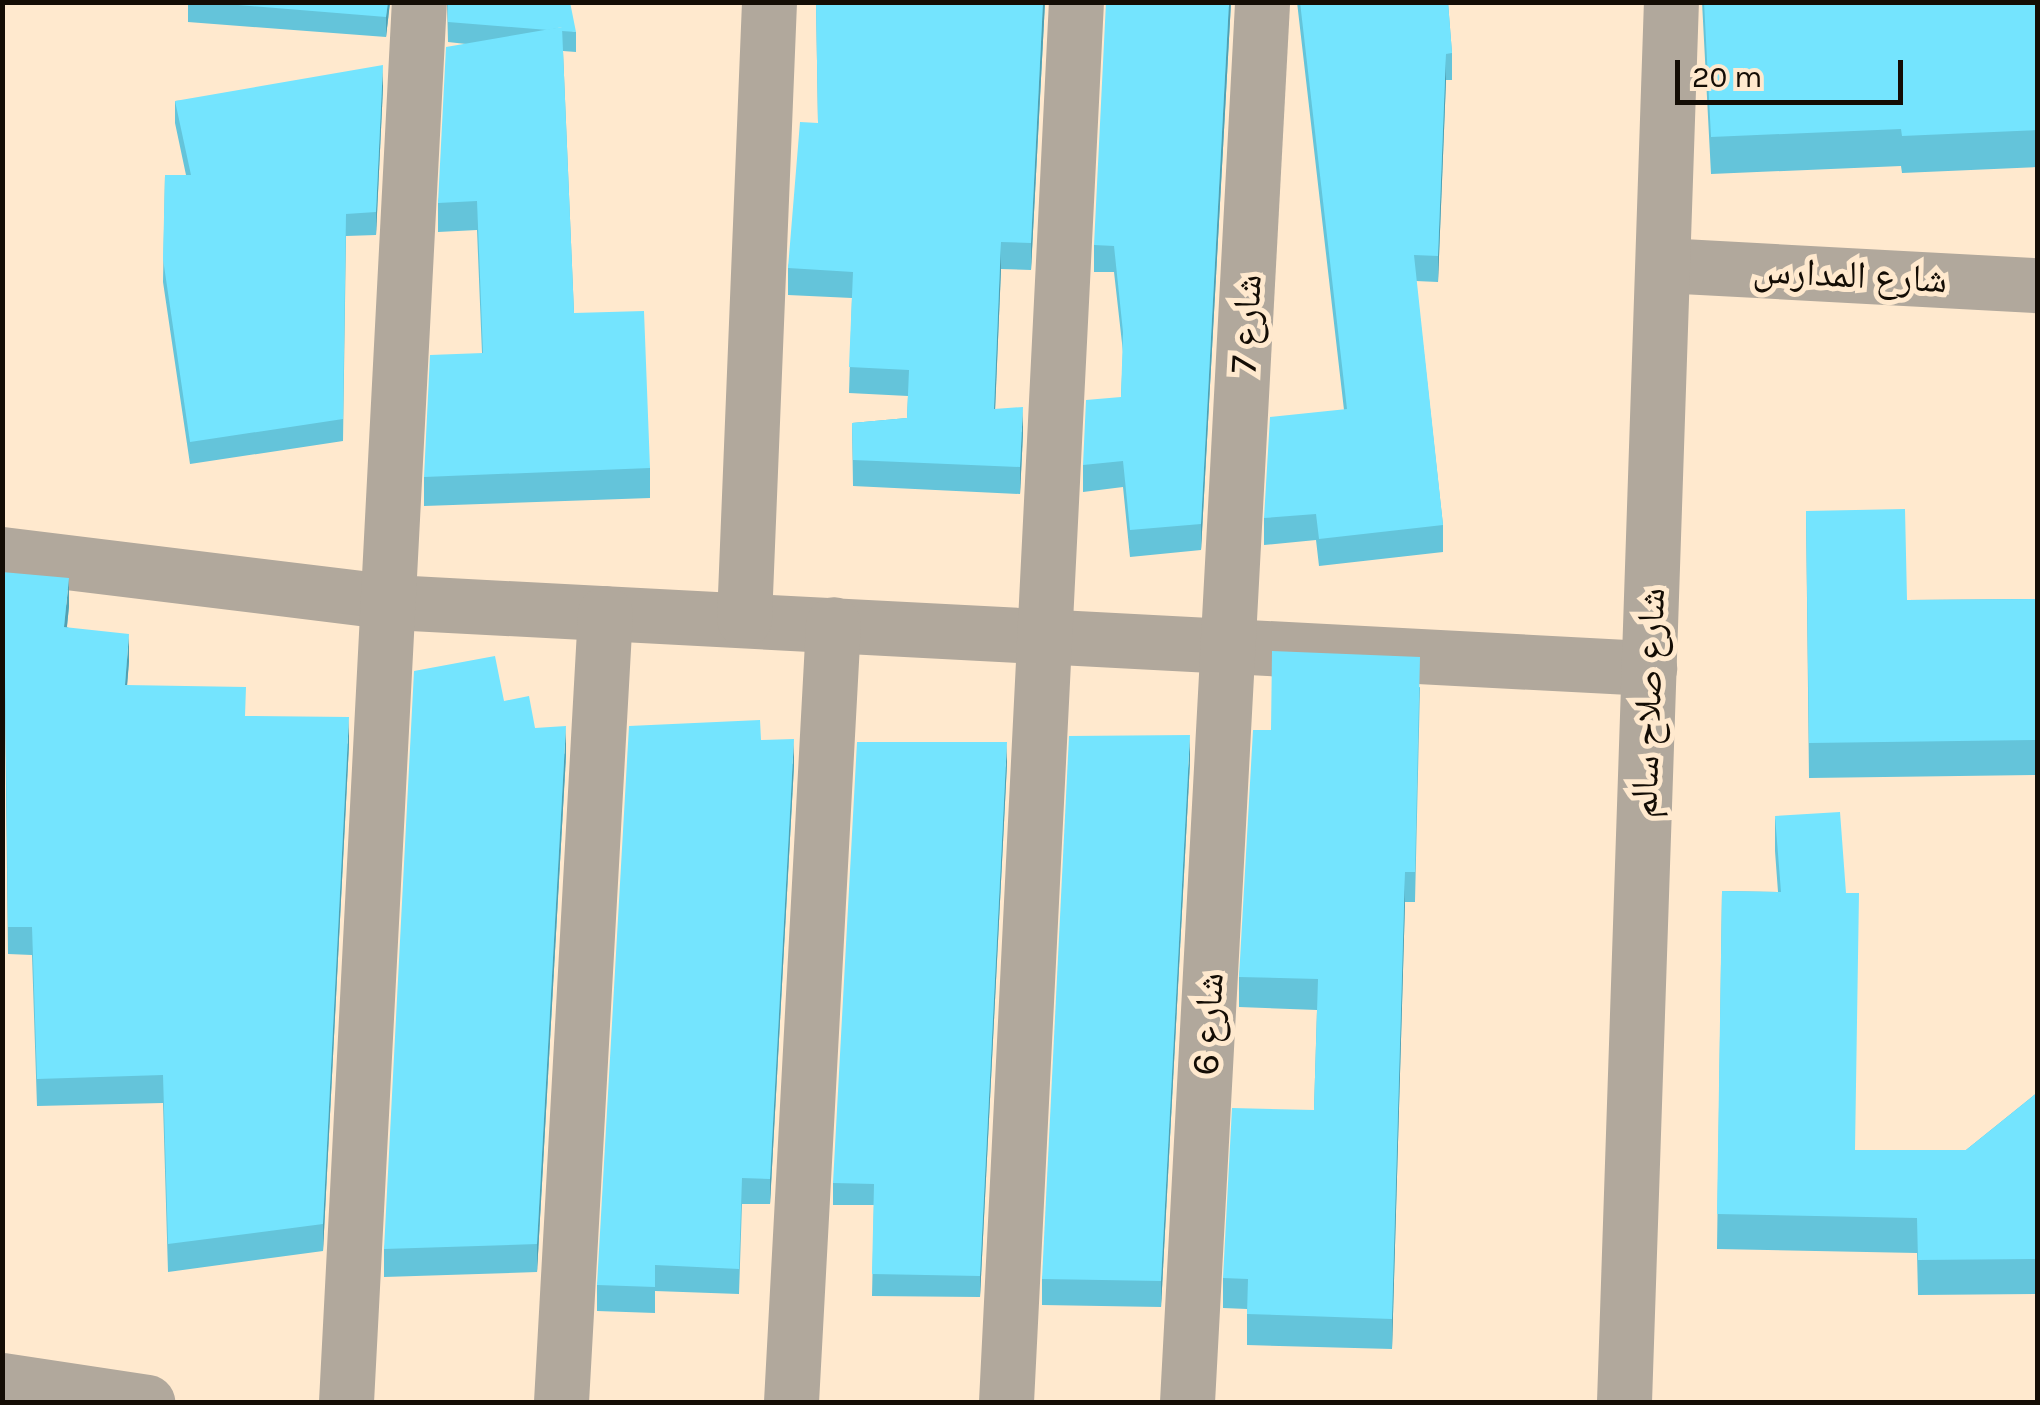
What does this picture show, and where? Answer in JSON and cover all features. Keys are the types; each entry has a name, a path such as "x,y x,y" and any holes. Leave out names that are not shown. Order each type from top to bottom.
{"street":[{"path":"346,1402 392,602 419,2"},
{"path":"744,619 770,2"},
{"path":"1006,1402 1040,636 1076,2"},
{"name":"شارع 7","path":"1229,645 1262,2"},
{"name":"شارع صلاح سالم","path":"1624,1402 1671,2"},
{"name":"شارع المدارس","path":"1662,265 2038,285"},
{"path":"2,554 392,602 1649,668"},
{"path":"561,1402 605,613"},
{"path":"792,1402 833,624"},
{"name":"شارع 6","path":"1187,1402 1229,645"},
{"path":"2,1380 147,1402"}],"building":[{"path":"202,2 388,2 386,17"},
{"path":"448,2 570,2 576,32 562,31 562,27 548,30 448,22"},
{"path":"816,2 1043,2 1031,243 1001,242 994,409 1023,407 1020,467 853,460 852,423 907,418 909,370 849,367 853,272 788,268 800,122 818,123"},
{"path":"1106,2 1229,2 1201,524 1130,530 1123,461 1083,465 1086,400 1121,397 1123,332 1114,246 1094,245"},
{"path":"1300,2 1448,2 1452,53 1446,54 1438,256 1414,255 1443,525 1319,539 1316,514 1264,518 1270,417 1347,409"},
{"path":"1704,2 2038,2 2038,130 1902,136 1901,129 1711,137"},
{"path":"562,27 574,313 644,311 650,468 424,477 430,355 483,353 477,201 438,203 446,47"},
{"path":"383,65 376,212 346,214 343,419 190,442 163,259 165,175 191,175 175,101"},
{"path":"1905,509 1907,600 2038,599 2038,740 1809,743 1806,511"},
{"path":"2,572 69,578 64,627 129,634 125,685 246,687 245,716 349,717 323,1224 168,1244 163,1075 37,1079 32,927 8,927"},
{"path":"1272,651 1420,657 1415,872 1405,872 1392,1319 1247,1314 1248,1279 1223,1278 1232,1108 1314,1110 1318,979 1239,977 1253,730 1271,730"},
{"path":"495,656 504,701 529,696 535,728 566,726 537,1244 384,1249 414,671"},
{"path":"760,720 761,740 794,739 770,1179 742,1178 739,1269 655,1265 655,1287 597,1285 629,726"},
{"path":"1190,735 1161,1281 1042,1279 1069,736"},
{"path":"857,742 1007,742 980,1276 872,1274 874,1184 833,1183"},
{"path":"1840,812 1846,893 1859,893 1855,1150 1966,1150 2038,1092 2038,1259 1918,1260 1917,1218 1717,1214 1722,891 1781,892 1775,816"}]}
